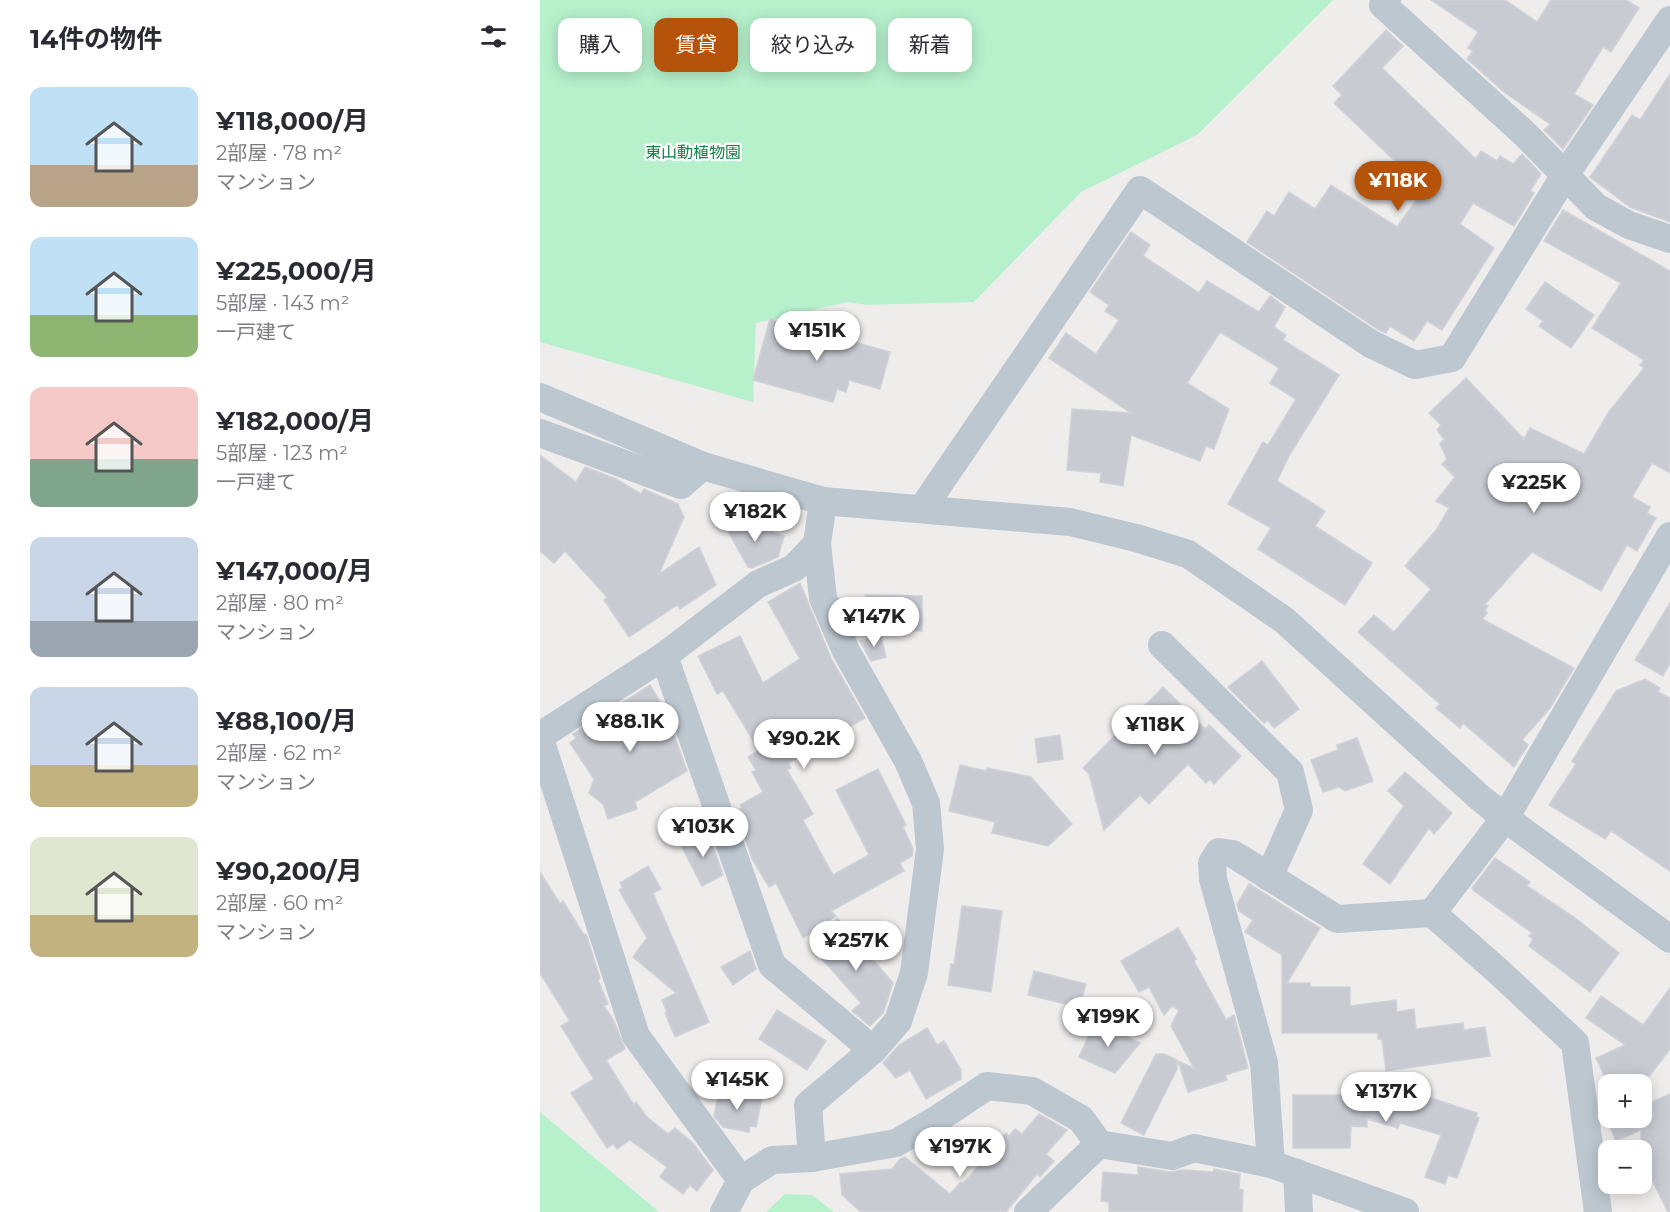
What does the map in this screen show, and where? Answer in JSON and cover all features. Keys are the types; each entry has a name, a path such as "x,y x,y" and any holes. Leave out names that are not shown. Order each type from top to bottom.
{"street":[{"path":"1387,0 1383,5 1527,136 1596,207 1629,225 1670,239"},
{"path":"922,509 1140,190 1371,344 1415,364 1452,358 1565,175 1670,20"},
{"path":"540,397 703,466 823,501 1070,522 1136,538 1188,554 1284,620 1505,818 1670,939"},
{"path":"540,433 681,484 703,466"},
{"path":"812,1158 808,1105 873,1050 898,1022 914,973 930,849 926,803 908,761 846,651 823,598 817,544 823,501"},
{"path":"741,1180 636,1036 540,737 664,656 758,584 794,568 817,544"},
{"path":"1432,913 1505,818 1666,552"},
{"path":"1162,645 1290,772 1299,810 1269,877"},
{"path":"664,656 772,965 873,1050"},
{"path":"1299,1212 1284,1168 1264,1063 1213,879 1212,863 1219,852 1233,854 1337,919 1432,913 1575,1043 1598,1212"},
{"path":"724,1212 741,1180 772,1160 812,1158 896,1143 987,1086 1032,1091 1081,1119 1099,1144 1172,1156 1194,1148 1284,1168 1405,1212"},
{"path":"1040,1206 1099,1144"}],"green space":[{"name":"東山動植物園","path":"540,0 1333,0 1197,135 1081,192 974,302 867,305 848,302 756,323 753,402 540,342"},
{"path":"540,1112 659,1212 540,1212"},
{"path":"785,1194 812,1195 834,1212 766,1212"}],"building":[{"path":"1431,0 1505,0 1537,22 1551,0 1626,0 1639,8 1611,52 1603,47 1574,94 1593,105 1563,149 1544,130 1550,124 1504,92 1467,59 1473,51 1468,48 1478,32"},
{"path":"1386,30 1403,46 1382,68 1476,159 1481,151 1497,161 1500,156 1513,164 1522,154 1541,174 1530,191 1534,193 1514,226 1473,203 1460,224 1494,248 1442,330 1427,321 1414,341 1390,326 1386,333 1379,330 1247,242 1267,211 1274,216 1289,192 1315,209 1331,185 1397,227 1424,189 1334,103 1342,95 1333,86"},
{"path":"1670,74 1670,222 1630,207 1590,177 1632,115 1640,120"},
{"path":"1563,210 1670,271 1670,473 1652,463 1632,497 1650,507 1647,513 1656,518 1637,551 1627,545 1601,591 1532,552 1485,604 1488,606 1485,610 1487,613 1482,619 1574,668 1550,708 1522,740 1528,745 1514,767 1463,723 1460,728 1436,708 1440,704 1358,632 1374,615 1394,632 1431,589 1405,566 1437,529 1449,508 1436,501 1455,477 1442,464 1447,459 1440,444 1444,439 1437,430 1441,425 1429,413 1466,378 1524,439 1530,428 1584,454 1608,413 1644,368 1640,365 1644,360 1592,328 1621,283 1544,241"},
{"path":"1131,232 1150,245 1143,256 1199,293 1207,281 1259,312 1270,296 1285,307 1274,327 1286,335 1283,340 1339,375 1289,456 1277,481 1325,511 1315,526 1372,563 1345,605 1258,549 1271,528 1228,504 1263,442 1268,445 1296,399 1270,383 1279,368 1220,332 1187,383 1229,409 1214,449 1206,446 1200,461 1131,435 1123,486 1100,482 1101,473 1067,470 1072,409 1131,413 1049,358 1066,333 1096,354 1119,320 1105,311 1109,305 1090,292"},
{"path":"1545,282 1594,315 1571,348 1539,326 1543,321 1526,309"},
{"path":"770,319 890,352 880,389 849,380 846,392 837,389 833,402 753,380"},
{"path":"540,455 576,482 585,467 616,479 641,494 644,489 678,504 684,517 659,574 699,547 716,585 680,609 677,605 629,637 604,600 607,597 565,551 554,563 540,551"},
{"path":"721,519 747,527 748,524 784,536 778,557 752,568 748,567"},
{"path":"800,583 831,658 865,718 788,763 791,768 787,770 813,814 803,820 833,875 869,855 836,790 878,769 906,825 903,827 913,849 912,856 900,863 904,871 831,911 836,916 803,938 776,883 769,887 752,859 736,811 742,808 740,805 763,792 752,772 756,770 748,757 759,750 723,691 717,694 698,656 740,636 763,683 800,659 768,602"},
{"path":"866,595 922,596 922,631 866,629"},
{"path":"1670,603 1670,663 1663,676 1635,660"},
{"path":"881,636 886,657 871,661 860,641"},
{"path":"1262,661 1299,709 1274,728 1268,720 1264,723 1228,687"},
{"path":"1645,679 1660,688 1658,692 1670,698 1670,871 1611,831 1605,839 1549,805 1576,764 1572,761 1616,691"},
{"path":"650,685 665,710 687,771 635,802 637,809 608,819 603,804 589,793 594,779 570,743 576,738 573,734"},
{"path":"1163,687 1205,729 1209,725 1241,756 1214,784 1210,779 1206,783 1188,764 1149,804 1140,795 1104,830 1089,774 1083,768"},
{"path":"1060,735 1063,759 1038,763 1035,739"},
{"path":"1357,738 1373,781 1345,791 1339,787 1323,792 1311,760 1338,750 1337,745"},
{"path":"960,765 1031,777 1072,824 1048,846 992,833 995,822 949,811"},
{"path":"1405,772 1452,813 1434,834 1429,828 1390,884 1363,864 1404,806 1388,791"},
{"path":"706,827 723,875 702,886 682,847 699,838 696,833"},
{"path":"1495,858 1530,882 1527,886 1574,917 1619,953 1590,992 1529,946 1533,939 1529,936 1532,933 1473,890 1472,888"},
{"path":"648,866 661,889 653,893 709,1022 675,1037 662,1000 676,993 633,957 647,938 619,890 623,888 620,883"},
{"path":"540,872 560,904 563,901 584,935 586,934 600,978 598,980 608,1004 604,1006 614,1021 625,1049 606,1060 633,1104 636,1102 646,1116 668,1134 675,1128 693,1143 713,1170 697,1191 690,1185 683,1194 660,1177 667,1167 630,1140 617,1149 613,1144 607,1148 571,1093 594,1079 561,1026 570,1021 540,973"},
{"path":"1249,884 1320,928 1287,983 1310,983 1310,987 1350,987 1350,1006 1396,1000 1397,1012 1414,1009 1416,1029 1463,1023 1464,1030 1485,1027 1490,1056 1386,1071 1382,1039 1378,1039 1378,1033 1282,1033 1282,955 1245,932 1253,920 1239,911 1237,904"},
{"path":"962,906 1002,911 991,992 948,985 951,964 954,965"},
{"path":"837,918 893,983 883,1013 870,1026 852,1011 861,1003 815,951"},
{"path":"1178,928 1226,1020 1234,1015 1248,1068 1225,1075 1227,1080 1188,1092 1178,1061 1194,1068 1171,1026 1179,1010 1172,1006 1164,1015 1149,987 1139,992 1121,961"},
{"path":"750,951 756,969 733,985 721,967"},
{"path":"1034,971 1086,984 1079,1007 1028,995"},
{"path":"1670,988 1670,1049 1651,1074 1603,1074 1596,1058 1625,1045 1586,1018 1601,996 1643,1025"},
{"path":"777,1010 826,1041 807,1070 759,1039"},
{"path":"1095,1022 1140,1043 1115,1073 1079,1057"},
{"path":"927,1028 937,1045 944,1041 961,1070 961,1079 926,1099 910,1070 896,1078 883,1063 899,1045"},
{"path":"1156,1054 1164,1054 1177,1060 1177,1069 1144,1135 1121,1123"},
{"path":"1388,1084 1477,1113 1476,1117 1479,1118 1457,1178 1448,1175 1445,1184 1425,1177 1441,1135 1400,1123 1398,1128 1367,1119 1367,1127 1351,1126 1350,1148 1293,1148 1293,1095 1390,1095"},
{"path":"719,1090 762,1098 756,1127 750,1126 749,1132 723,1127 714,1116"},
{"path":"1670,1094 1670,1212 1652,1180 1652,1140 1641,1140 1641,1130 1616,1140 1611,1128 1652,1128 1652,1102"},
{"path":"1039,1114 1067,1130 1046,1154 1054,1161 1040,1177 1037,1174 1006,1212 861,1212 842,1195 840,1174 892,1169 900,1159 905,1157 950,1194 961,1182 963,1184 1006,1133 1009,1136 1015,1129 1022,1134"},
{"path":"1138,1167 1170,1172 1183,1170 1213,1172 1214,1169 1240,1174 1239,1189 1243,1190 1242,1212 1109,1212 1109,1202 1101,1201 1103,1172 1138,1175"}]}
